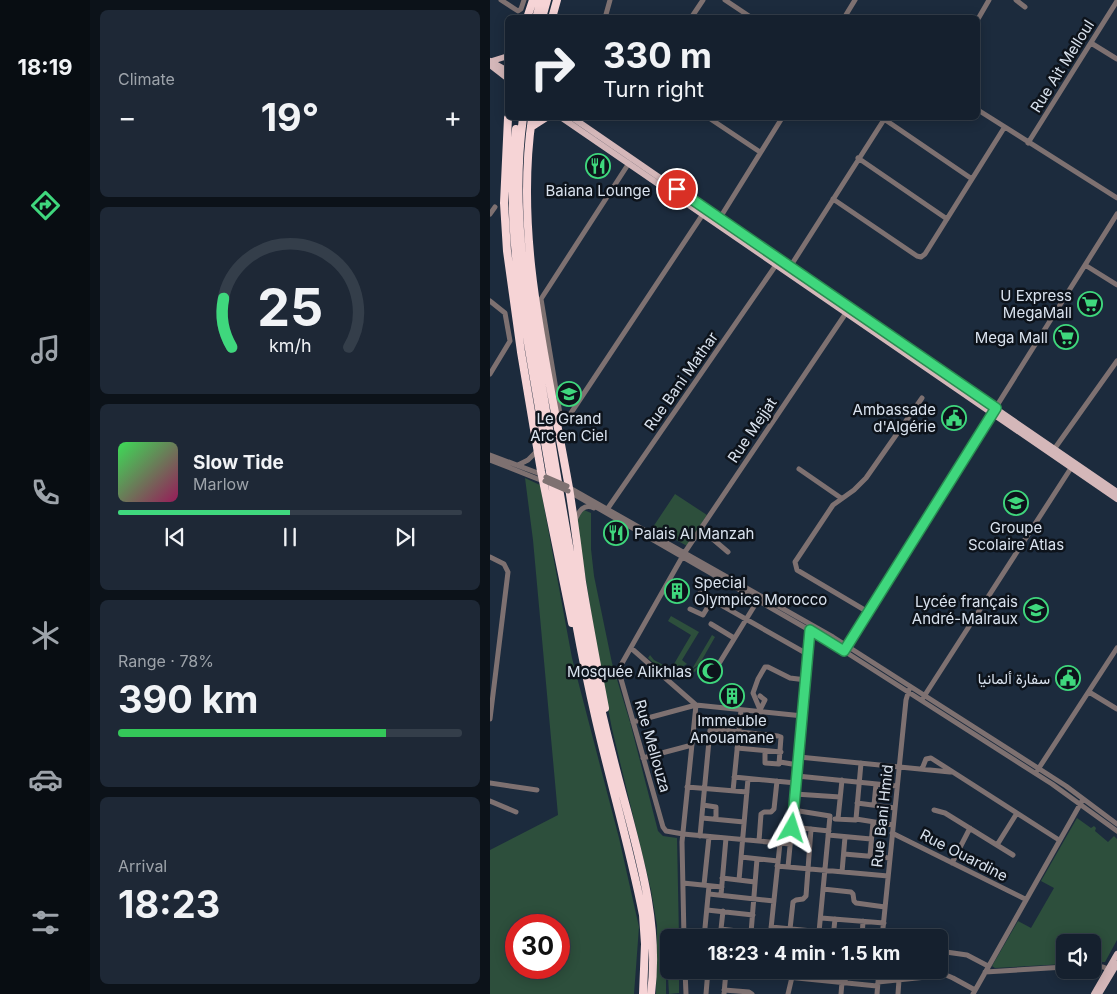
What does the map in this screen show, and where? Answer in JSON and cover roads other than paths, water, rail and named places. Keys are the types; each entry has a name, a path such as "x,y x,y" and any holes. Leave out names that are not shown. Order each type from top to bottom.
{"highway":[{"path":"528,15 533,0"},
{"path":"537,15 541,0"},
{"path":"543,15 547,0"},
{"path":"553,15 558,0"},
{"path":"508,120 504,166 505,228 520,343 537,451 544,478 575,642 584,664"},
{"path":"518,120 512,186 518,272 530,354 584,664 643,915 646,944 643,994"},
{"path":"523,120 519,154 519,198 520,240 525,283 584,632 650,911 654,955 651,994"},
{"path":"532,120 528,150 528,210 533,276 595,652 614,750 615,766"},
{"path":"531,127 542,120"}],"main road":[{"path":"490,62 505,57"},
{"path":"490,62 505,70"},
{"path":"490,62 505,75"},
{"path":"565,120 703,214 718,221 790,267 1117,499"},
{"path":"576,120 846,313 1054,448 1117,492"},
{"path":"1099,994 1117,954"},
{"path":"1094,994 1110,970 1117,964"}],"street":[{"path":"501,0 518,11 524,0"},
{"path":"606,15 610,0"},
{"path":"693,15 703,0"},
{"path":"726,0 748,15"},
{"path":"846,15 853,0"},
{"path":"980,16 989,0"},
{"path":"1016,0 1025,7"},
{"name":"Rue Ait Melloul","path":"1028,143 1117,1"},
{"path":"1091,43 1117,59"},
{"path":"980,111 1117,198"},
{"path":"712,120 760,152"},
{"path":"718,221 781,120"},
{"path":"790,267 883,120"},
{"path":"887,120 972,179"},
{"path":"833,199 919,257 925,254 1004,128"},
{"path":"858,158 947,219"},
{"path":"629,163 541,298 561,420 563,421 567,418 703,214"},
{"path":"490,214 495,207"},
{"path":"846,646 1117,214"},
{"name":"Rue Bani Mathar","path":"607,510 776,264"},
{"path":"1085,265 1117,285"},
{"path":"490,302 504,313 510,338 508,346 490,374"},
{"name":"Rue Mejjat","path":"682,557 846,313"},
{"path":"1054,448 1117,361"},
{"path":"868,612 797,570 794,566 795,560 833,505 854,490 866,478 922,398"},
{"path":"518,465 528,460 537,451"},
{"path":"490,455 518,465 607,510 682,557 811,631"},
{"path":"490,460 544,478"},
{"path":"923,698 1071,468"},
{"path":"799,469 841,498"},
{"path":"574,522 582,509 589,506 622,523 626,523"},
{"path":"607,510 682,557 811,631 846,646 908,692 923,698 1037,771 1082,801 1116,828"},
{"path":"701,529 728,552"},
{"path":"490,557 504,564 508,572 490,719"},
{"name":"Rue Mellouza","path":"682,557 619,672 664,828 667,832 683,834"},
{"path":"700,593 809,655"},
{"path":"690,609 702,615 712,600"},
{"path":"720,662 758,600"},
{"path":"711,624 734,638"},
{"path":"788,867 811,631"},
{"path":"631,648 696,705"},
{"path":"1037,771 1117,648"},
{"path":"761,711 753,693 758,679 766,667 790,678 806,680"},
{"name":"Rue Bani Hmid","path":"883,929 908,692"},
{"path":"1089,692 1117,709"},
{"path":"760,696 765,701 761,711"},
{"path":"684,929 683,834 696,705"},
{"path":"633,722 696,705 803,716"},
{"path":"733,791 741,710"},
{"path":"700,836 710,730 780,736 782,740 780,762"},
{"path":"643,758 692,745"},
{"path":"737,748 781,752"},
{"path":"765,751 765,762 798,765"},
{"path":"922,769 926,759 930,757 1059,840"},
{"path":"799,758 953,773"},
{"path":"856,820 861,763"},
{"path":"797,776 897,786"},
{"path":"734,777 796,783"},
{"path":"739,880 748,779"},
{"path":"838,819 842,780"},
{"path":"759,841 761,814 771,812 774,809 777,781"},
{"path":"490,782 537,790"},
{"path":"874,805 876,784"},
{"path":"688,787 747,792"},
{"path":"795,794 840,797"},
{"path":"490,801 516,812"},
{"path":"810,979 878,984 899,980 948,976 974,992 1082,801"},
{"path":"857,803 895,808"},
{"path":"703,805 716,807 716,819"},
{"path":"794,810 829,814 830,818 819,929"},
{"path":"934,810 945,813 1013,855"},
{"path":"997,844 1017,813"},
{"path":"702,818 744,822"},
{"path":"830,818 893,824"},
{"path":"870,856 873,822"},
{"path":"792,828 871,839"},
{"path":"952,863 970,828"},
{"path":"790,928 793,902 805,897 811,830"},
{"name":"Rue Ouardine","path":"892,833 1025,899"},
{"path":"683,834 790,844"},
{"path":"842,872 845,836"},
{"path":"705,929 709,894 707,885 709,837"},
{"path":"721,895 726,838"},
{"path":"780,843 772,927 797,929"},
{"path":"844,854 890,858"},
{"path":"741,857 778,863 788,867 888,876"},
{"path":"752,929 757,859"},
{"path":"722,878 755,882"},
{"path":"683,883 722,887"},
{"path":"823,888 851,892 856,904 885,906"},
{"path":"709,894 774,900"},
{"path":"707,910 753,915"},
{"path":"721,929 723,912"},
{"path":"821,918 884,923"},
{"path":"834,929 835,919"},
{"path":"863,921 863,929"},
{"path":"948,952 967,955 988,966"},
{"path":"985,972 1056,968"},
{"path":"1101,968 1110,970"},
{"path":"685,979 686,994"},
{"path":"706,994 707,979"},
{"path":"725,979 724,992 749,992 752,994"},
{"path":"788,994 792,979"},
{"path":"841,994 844,979"},
{"path":"877,994 878,979"},
{"path":"898,994 899,980"}],"place":[{"name":"Baiana Lounge","path":"598,166"},
{"name":"U Express MegaMall","path":"1090,304"},
{"name":"Mega Mall","path":"1066,337"},
{"name":"Le Grand Arc en Ciel","path":"569,394"},
{"name":"Ambassade d'Algérie","path":"954,418"},
{"name":"Groupe Scolaire Atlas","path":"1016,503"},
{"name":"Palais Al Manzah","path":"616,533"},
{"name":"Special Olympics Morocco","path":"677,591"},
{"name":"Lycée français André-Malraux","path":"1036,610"},
{"name":"Mosquée Alikhlas","path":"710,671"},
{"name":"سفارة ألمانيا","path":"1068,678"},
{"name":"Immeuble Anouamane","path":"732,696"}]}
